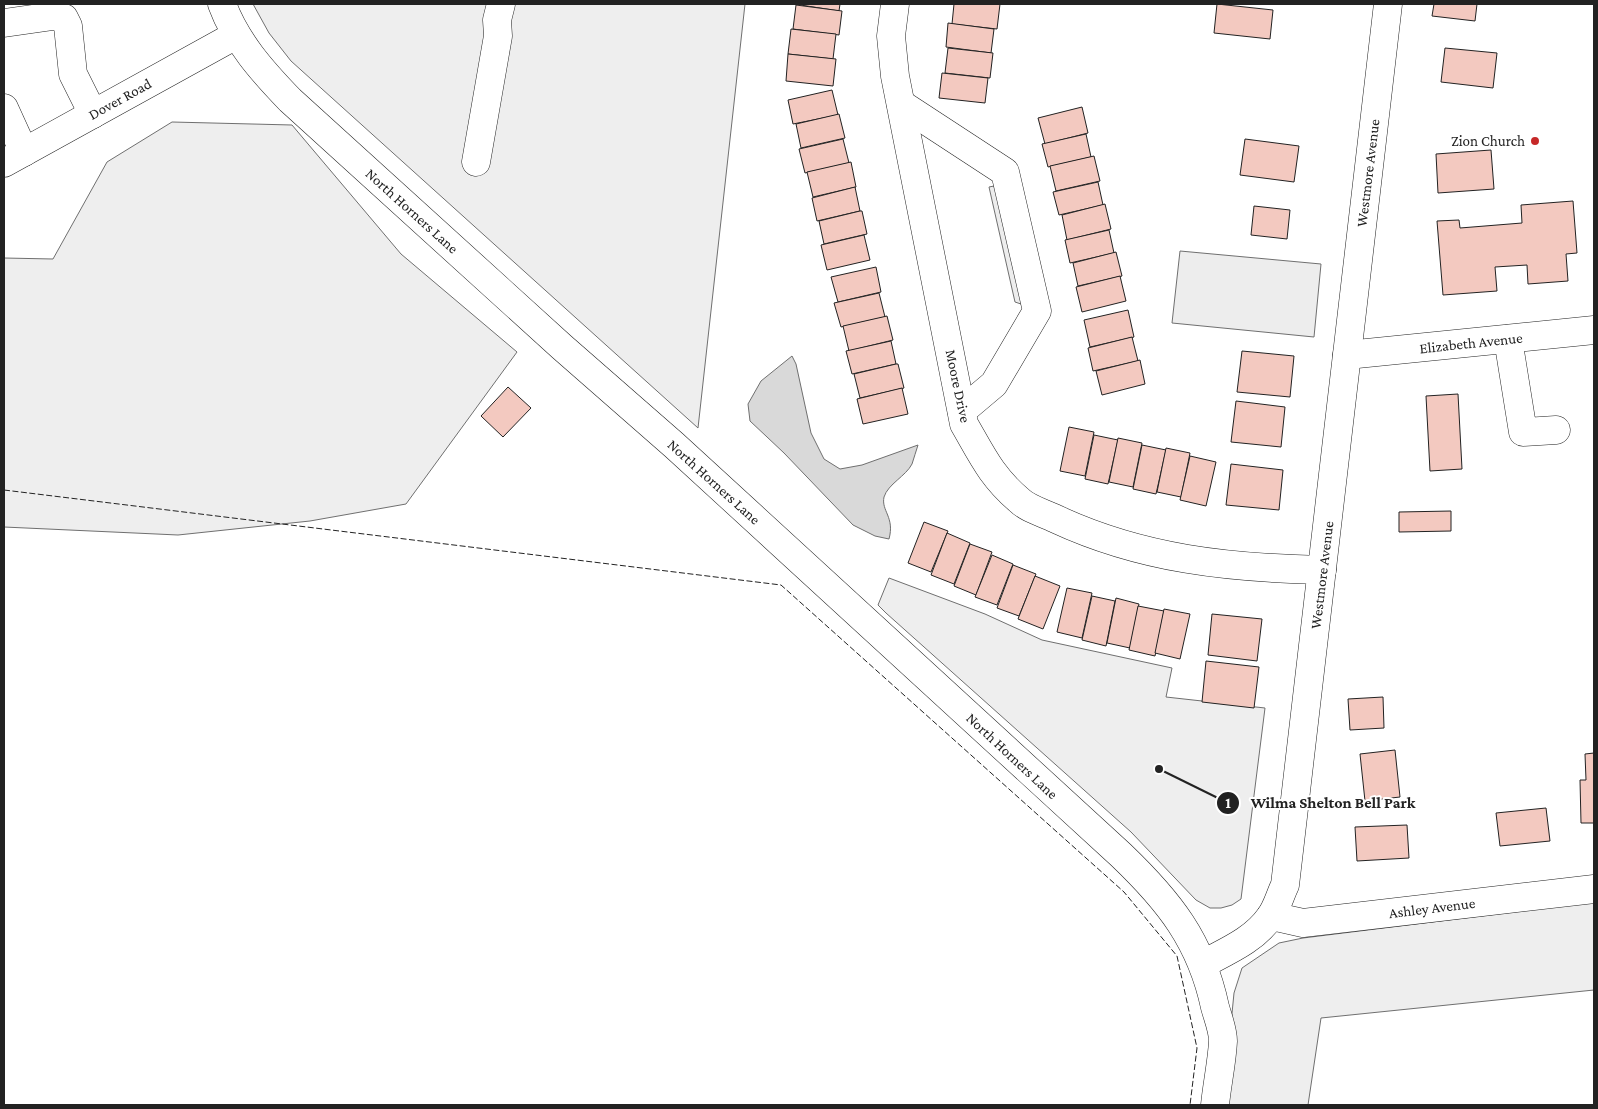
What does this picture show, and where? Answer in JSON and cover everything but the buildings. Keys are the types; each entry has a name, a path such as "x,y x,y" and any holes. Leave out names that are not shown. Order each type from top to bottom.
{"street":[{"name":"North Horners Lane","path":"222,4 236,35 256,64 290,100 562,348 736,501 1121,855 1172,908 1184,926 1203,964"},
{"path":"476,162 498,36 497,20 501,4"},
{"name":"Moore Drive","path":"895,4 891,36 901,104 964,424 993,475 1021,502 1084,532 1173,558 1256,568 1322,570"},
{"name":"Westmore Avenue","path":"1203,964 1246,940 1271,916 1285,884 1388,4"},
{"path":"4,23 52,16 64,18 68,26 73,74 92,114"},
{"name":"Dover Road","path":"14,157 236,35"},
{"path":"901,104 1005,172 1037,311 994,384 962,411"},
{"path":"4,108 14,157"},
{"name":"Elizabeth Avenue","path":"1347,355 1594,330"},
{"path":"1508,339 1523,432 1556,430"},
{"name":"Ashley Avenue","path":"1271,916 1303,924 1594,889"},
{"path":"1203,964 1211,988 1223,1040 1214,1105"}],"shaded area":[{"path":"253,4 745,4 698,428 291,61 269,33"},
{"path":"172,122 292,125 401,254 517,352 406,504 310,521 178,535 4,527 4,258 53,259 107,162"},
{"path":"999,185 1024,305 1015,302 989,187"},
{"path":"1180,251 1321,264 1314,337 1172,323"},
{"path":"792,356 796,364 811,433 824,459 840,469 862,465 918,445 912,464 889,488 884,497 884,506 890,525 889,539 875,536 853,525 784,453 750,421 748,404 761,381"},
{"path":"889,578 985,614 1042,640 1172,668 1166,697 1265,708 1241,899 1232,905 1221,908 1210,908 1196,900 1131,832 878,605"},
{"path":"1594,902 1594,990 1321,1018 1308,1105 1223,1105 1234,993 1242,968 1279,943 1303,938"}],"fence":[{"path":"4,490 781,585 1124,892 1177,956 1197,1048 1190,1105"}],"place":[{"name":"Zion Church","path":"1535,141"},
{"name":"Wilma Shelton Bell Park","path":"1159,769"}]}
